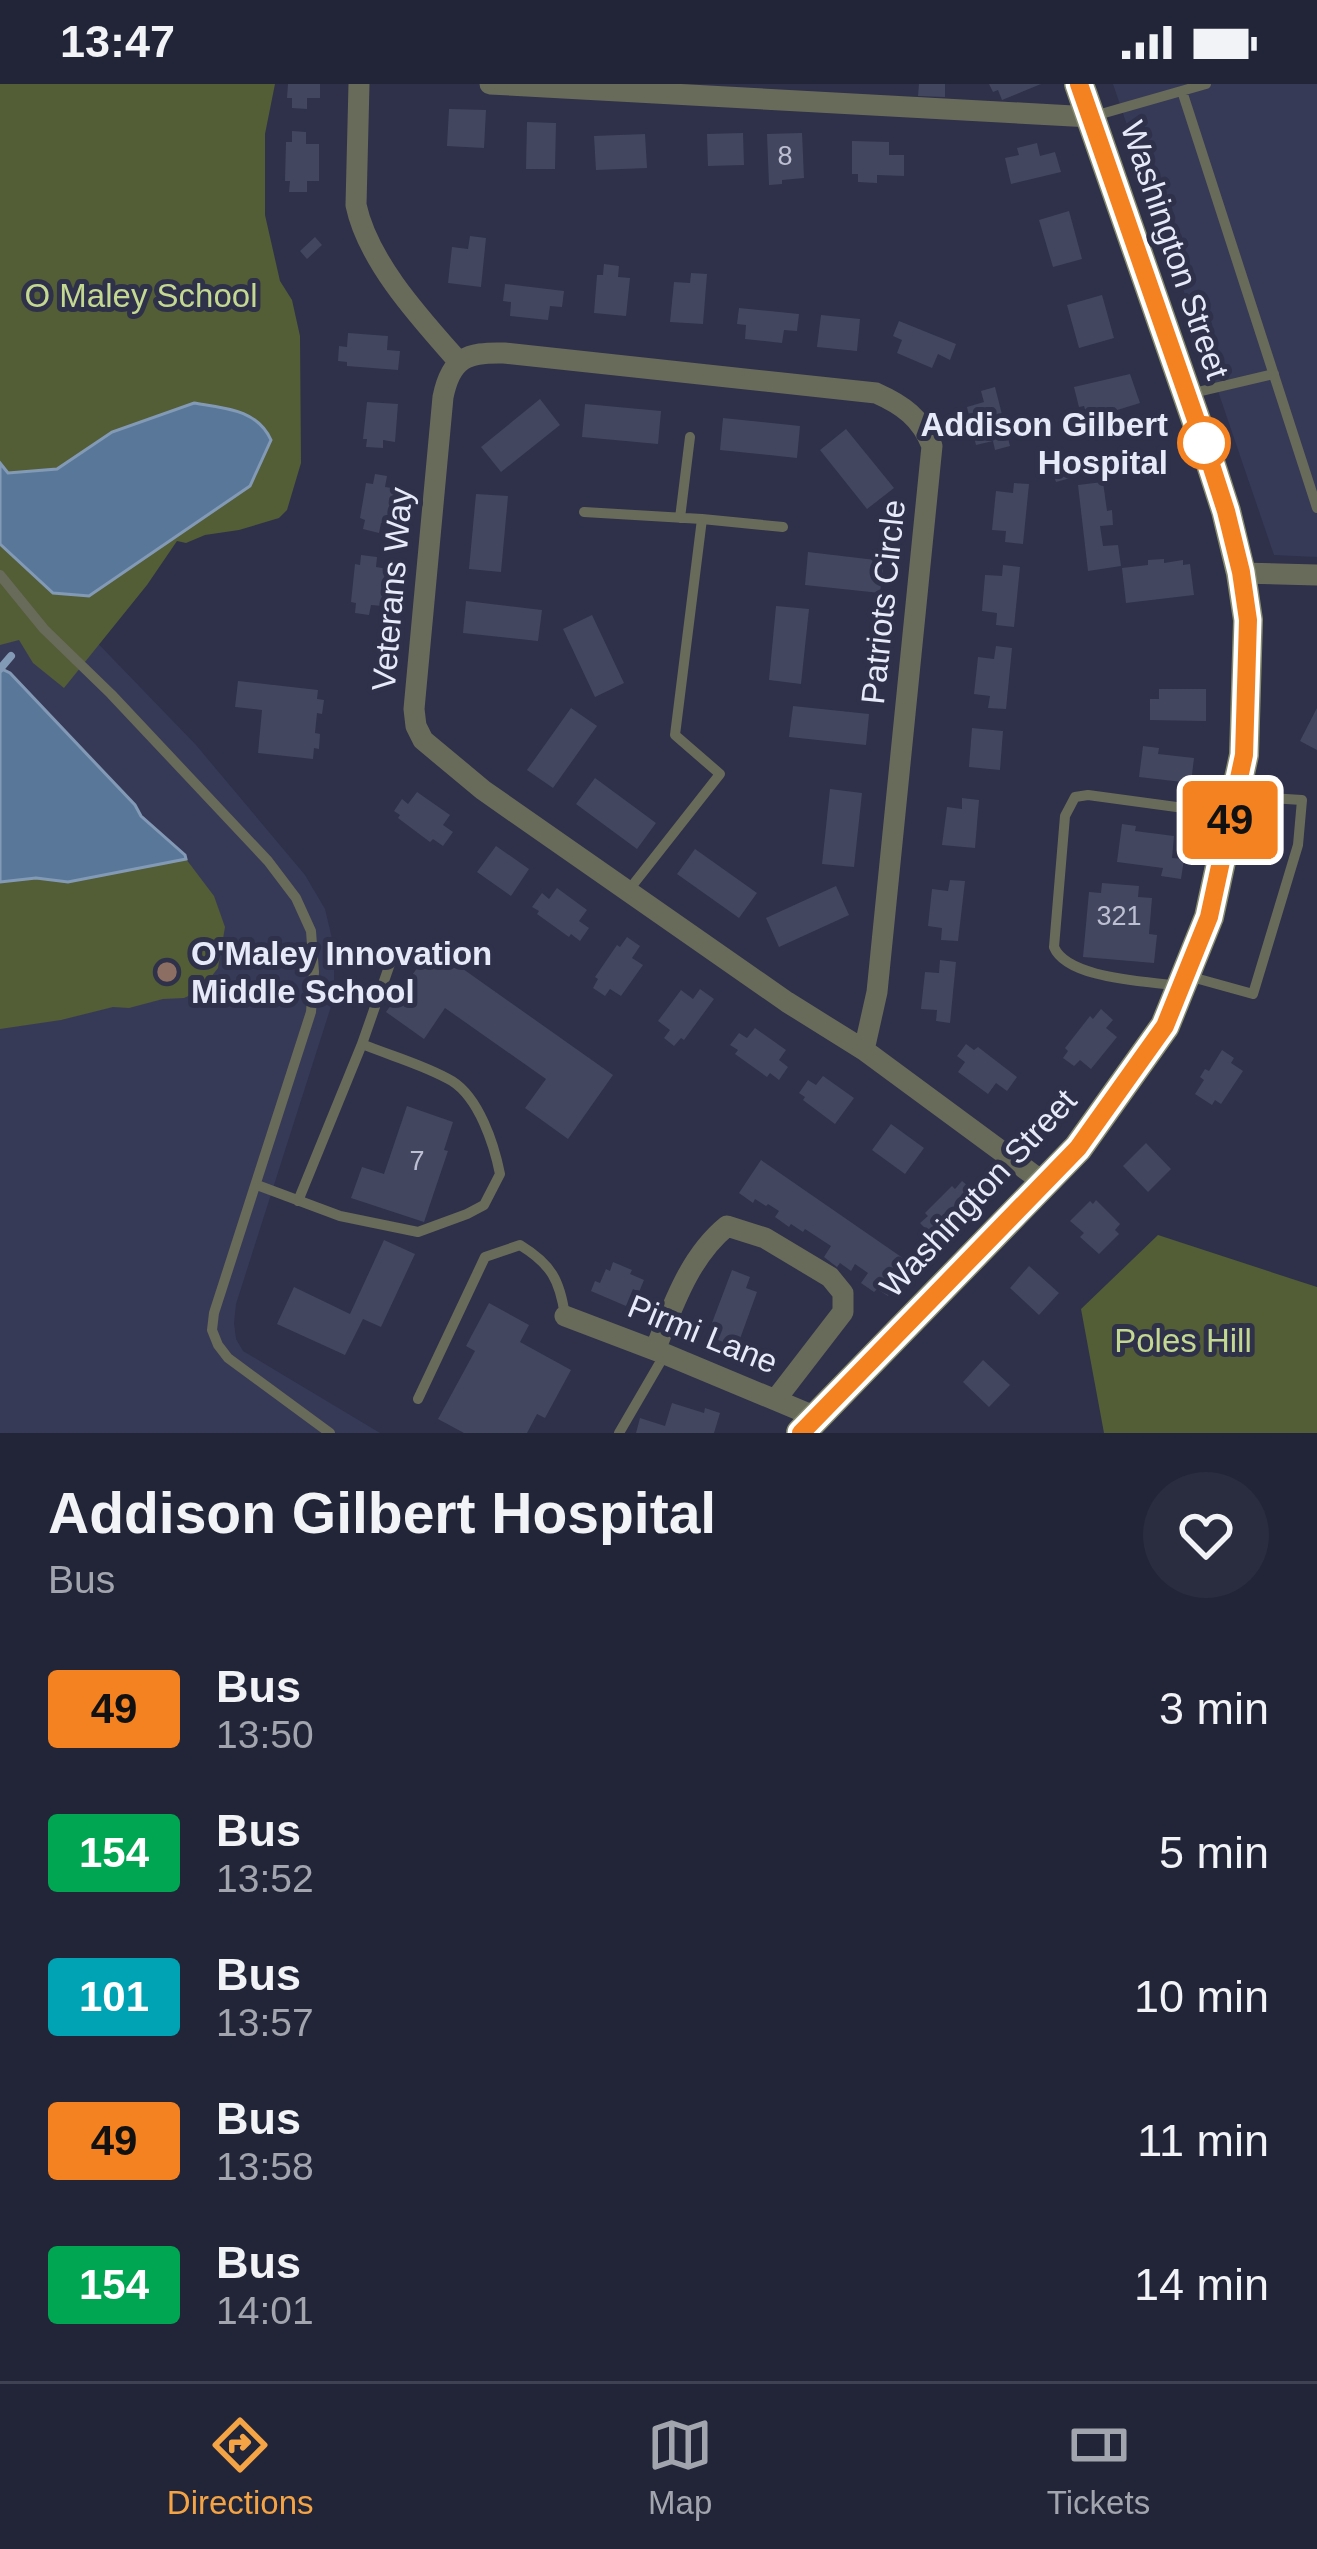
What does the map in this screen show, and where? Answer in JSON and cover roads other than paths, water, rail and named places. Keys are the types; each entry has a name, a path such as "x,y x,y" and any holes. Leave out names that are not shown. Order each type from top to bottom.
{"main road":[{"name":"Washington Street","path":"809,1428 1078,1148 1165,1026 1209,917 1244,755 1248,620 1226,511 1079,84"}],"street":[{"path":"359,84 356,205 360,224 379,260 459,362"},
{"path":"490,84 1090,117"},
{"name":"Patriots Circle","path":"459,362 474,352 504,353 876,393 912,412 925,429 932,446 877,992 864,1050"},
{"name":"Veterans Way","path":"459,362 446,381 443,397 414,709 423,740 457,770 787,1002 864,1050 1043,1182"},
{"path":"1241,572 1317,575"},
{"path":"660,1352 695,1260 712,1238 727,1226 765,1238 830,1276 843,1293 843,1312 776,1399"},
{"name":"Pirmi Lane","path":"565,1316 776,1399 809,1428"}],"lane":[{"path":"1090,117 1206,84"},
{"path":"1182,91 1317,508"},
{"path":"1187,394 1274,374"},
{"path":"680,518 690,436"},
{"path":"584,512 783,527"},
{"path":"628,891 720,775 675,735 701,519"},
{"path":"0,575 44,629 268,861 305,915 314,972 311,1012 224,1276 212,1330 228,1358 329,1433"},
{"path":"1076,797 1233,805 1302,800 1298,845 1253,994 1183,981 1083,971 1058,956 1054,947 1065,816 1076,797"},
{"path":"298,1201 391,961"},
{"path":"257,1185 340,1216 418,1232 484,1205 500,1174 485,1123 455,1083 362,1044"},
{"path":"418,1399 485,1257 520,1245 544,1260 558,1282 565,1316"},
{"path":"620,1433 660,1352"}],"waterway":[{"path":"0,669 11,656"}],"place":[{"name":"Addison Gilbert Hospital","path":"1204,443"},
{"name":"O'Maley Innovation Middle School","path":"167,972"}],"park label":[{"name":"O Maley School","path":"141,295"},
{"name":"Poles Hill","path":"1183,1340"}]}
